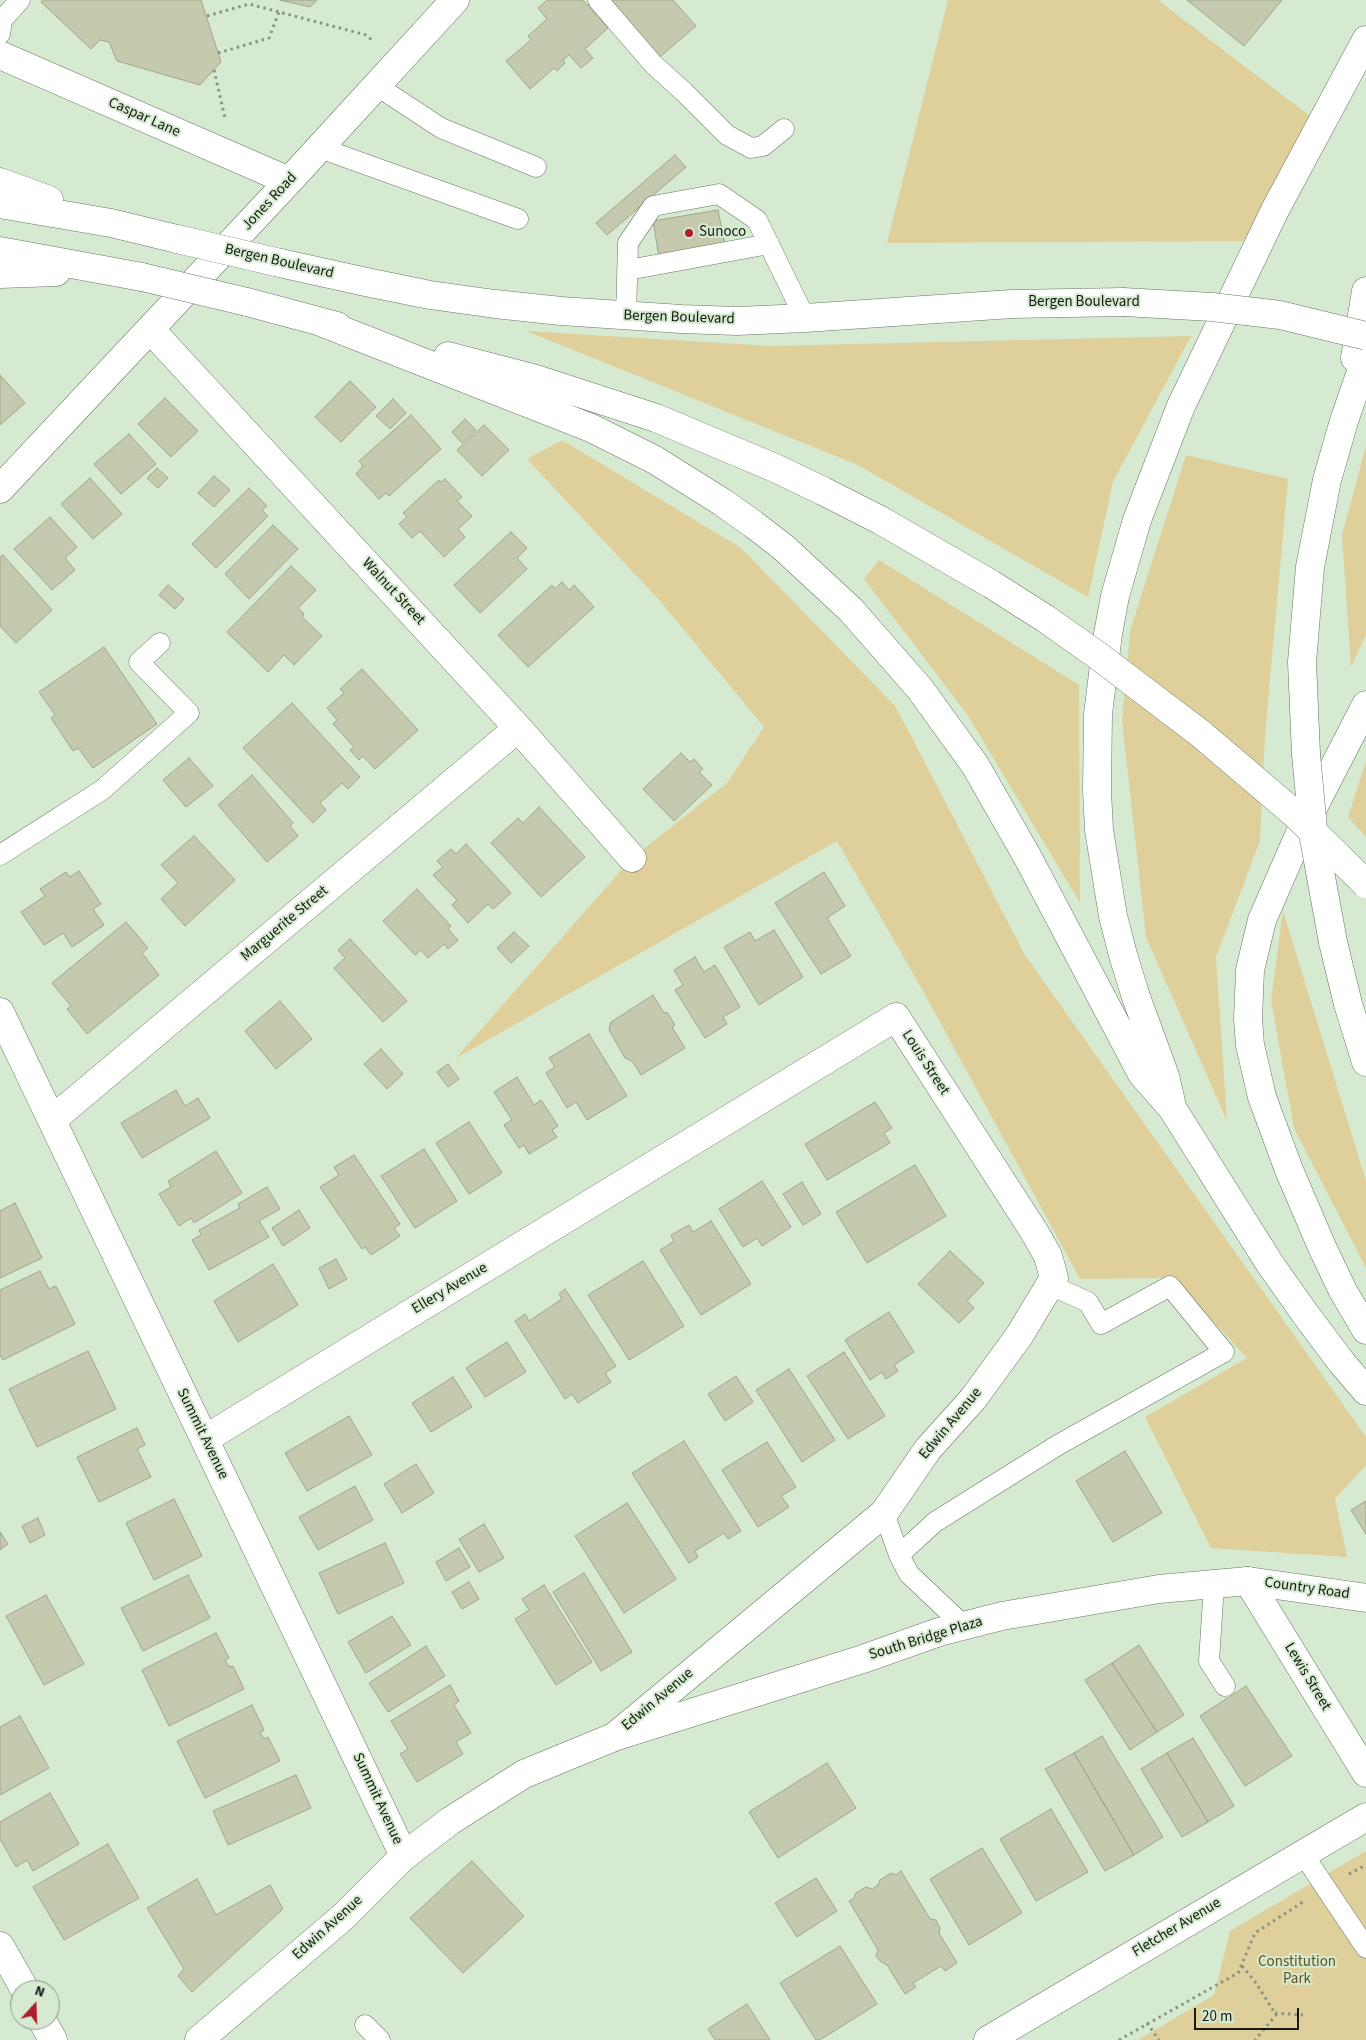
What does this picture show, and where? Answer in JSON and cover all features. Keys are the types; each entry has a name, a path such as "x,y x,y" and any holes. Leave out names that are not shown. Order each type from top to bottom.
{"main road":[{"name":"Jones Road","path":"0,489 320,148 455,0"},
{"path":"1172,1108 1165,1076 1123,956 1113,916 1102,855 1097,790 1098,714 1108,634 1115,596 1137,520 1182,406 1275,210 1366,40"},
{"name":"Caspar Lane","path":"0,55 289,181"},
{"path":"0,182 111,223"},
{"name":"Bergen Boulevard","path":"0,204 111,223 280,263 430,295 533,308 626,316 737,321 1012,304 1123,302 1212,307 1280,315 1366,336"},
{"path":"0,251 142,277 246,302 527,377 592,396 656,418 822,491 880,520 991,584 1046,619 1112,666 1229,757 1295,814 1366,884"},
{"path":"0,274 49,271 142,277"},
{"path":"1344,421 1366,291"},
{"path":"318,321 591,428 621,442 663,465 722,502 783,547 851,610 915,682 975,765 1027,856 1142,1074 1172,1108 1270,1264 1336,1355 1366,1390"},
{"name":"Walnut Street","path":"150,329 518,728 632,858"},
{"path":"1366,357 1344,421 1327,480 1310,567 1302,662 1306,754 1314,839 1332,942 1348,1004 1366,1062"},
{"path":"1366,705 1300,833 1273,894 1255,945 1250,970 1248,996 1250,1045 1257,1078 1270,1119 1289,1170 1322,1247 1343,1291 1366,1330"},
{"name":"Marguerite Street","path":"52,1120 518,728"},
{"name":"Summit Avenue","path":"0,1012 404,1856"},
{"name":"Louis Street","path":"695,1139 896,1017 1048,1256 1054,1278 1050,1285"},
{"name":"Ellery Avenue","path":"205,1439 695,1139"},
{"name":"Edwin Avenue","path":"199,2040 343,1917 404,1856 450,1820 524,1774 614,1737 884,1513 928,1449 973,1399 1019,1336 1050,1285"},
{"name":"South Bridge Plaza","path":"614,1737 964,1626 1002,1616 1159,1589 1248,1581"},
{"name":"Country Road","path":"1248,1581 1366,1598"},
{"name":"Lewis Street","path":"1248,1581 1366,1773"},
{"name":"Fletcher Avenue","path":"988,2040 1366,1817"},
{"path":"0,1946 19,1980"}],"lane":[{"path":"0,34 2,20 20,0"},
{"path":"598,0 653,64 727,135 751,148 763,146 784,129"},
{"path":"377,86 441,128 536,167"},
{"path":"320,148 518,219"},
{"path":"626,316 628,243 653,206 719,194 757,220 805,318"},
{"path":"628,270 769,244"},
{"path":"0,855 102,790 189,714 139,662 160,643"},
{"path":"899,1555 936,1522 1050,1450 1224,1352 1170,1286 1101,1324 1088,1302 1050,1285"},
{"path":"884,1513 899,1555 909,1574 964,1626"},
{"path":"1214,1584 1209,1661 1225,1686"},
{"path":"1303,1854 1366,1948"},
{"path":"365,2026 380,2040"}],"path":[{"path":"207,16 249,4 366,35 398,63"},
{"path":"218,53 269,38 279,12"},
{"path":"214,70 234,158"},
{"path":"1119,2040 1238,1973 1256,1933 1326,1887 1366,1865"},
{"path":"1242,1966 1275,2012 1274,2018 1255,2040"},
{"path":"1275,2012 1303,2015"},
{"path":"1147,2023 1159,2040"}],"green space":[{"path":"948,0 1158,0 1311,117 1250,241 887,243"},
{"path":"526,331 771,346 1191,336 1113,482 1088,597 858,465"},
{"path":"562,440 741,548 896,707 1025,955 1366,1437 1366,1465 1335,1499 1347,1557 1211,1548 1145,1417 1247,1358 1173,1278 1080,1279 923,991 837,841 456,1058 632,858 727,783 764,727 661,602 527,459"},
{"path":"1366,446 1366,635 1351,667 1342,535"},
{"path":"1186,455 1288,479 1265,736 1260,841 1216,957 1227,1121 1146,937 1122,721 1130,631"},
{"path":"879,560 1079,685 1080,903 967,714 864,579"},
{"path":"1366,761 1366,837 1348,817"},
{"path":"1283,911 1366,1181 1366,1268 1294,1128 1271,1000"},
{"name":"Constitution Park","path":"1366,1851 1366,2040 1138,2040 1214,1995 1230,1931"}],"building":[{"path":"43,0 201,0 221,62 200,85 117,61 109,42 100,40 91,49 41,2"},
{"path":"280,0 317,0 310,7"},
{"path":"547,0 583,0 608,28 585,49 593,58 581,68 569,55 563,60 565,63 557,71 554,68 530,89 506,61 531,40 528,36 547,19 538,8"},
{"path":"601,0 673,0 696,26 654,62"},
{"path":"1187,0 1282,0 1244,46"},
{"path":"675,155 686,167 607,235 596,223"},
{"name":"Sunoco","path":"718,210 725,245 659,257 653,221"},
{"path":"0,375 25,403 0,425"},
{"path":"350,381 376,407 341,442 315,417"},
{"path":"165,398 198,431 171,457 138,424"},
{"path":"393,399 406,413 390,429 376,416"},
{"path":"411,415 441,449 389,496 386,493 379,499 356,474 363,466 359,461"},
{"path":"465,419 476,430 462,443 452,432"},
{"path":"484,425 509,450 482,476 457,450"},
{"path":"129,434 156,464 121,494 94,464"},
{"path":"157,468 168,478 158,488 147,478"},
{"path":"214,476 230,490 214,507 198,493"},
{"path":"90,478 122,514 93,539 61,504"},
{"path":"445,479 462,497 457,501 472,516 458,529 465,537 444,557 420,531 412,538 399,524 407,517 403,513 439,480 441,482"},
{"path":"249,488 267,506 262,510 268,516 216,568 192,544"},
{"path":"50,517 77,547 65,558 75,570 52,590 14,549"},
{"path":"273,525 298,549 249,599 225,574"},
{"path":"511,532 527,548 517,558 527,569 480,613 454,585"},
{"path":"3,555 52,610 16,643 0,626 0,557"},
{"path":"291,566 316,590 298,608 304,614 302,617 322,636 294,665 284,655 268,672 227,632"},
{"path":"562,582 569,590 574,585 594,607 528,667 498,635 552,585 555,589"},
{"path":"168,585 184,599 175,609 159,595"},
{"path":"104,647 157,724 93,768 78,748 73,751 51,718 55,715 39,692"},
{"path":"362,669 418,730 375,769 363,756 359,760 350,750 354,747 333,724 337,720 327,708 344,693 340,689"},
{"path":"292,703 360,777 348,789 342,783 320,803 326,810 313,823 243,748"},
{"path":"681,753 690,762 694,759 703,769 699,772 712,785 674,821 643,789"},
{"path":"189,758 213,786 186,807 163,780"},
{"path":"252,775 293,823 290,826 298,836 267,862 218,805"},
{"path":"539,807 585,857 541,897 491,843 518,818 523,823"},
{"path":"194,836 235,880 185,926 161,899 178,883 161,865"},
{"path":"466,844 511,893 493,909 488,904 468,923 452,905 457,900 433,875 443,867 437,861 451,849 456,854"},
{"path":"79,871 101,904 93,909 104,925 72,947 63,933 44,945 21,912 45,896 40,889 66,872 70,877"},
{"path":"824,872 845,906 827,918 851,956 821,974 775,903"},
{"path":"417,889 451,926 448,929 458,940 448,949 444,944 428,958 421,950 415,955 383,921"},
{"path":"126,922 148,948 142,953 159,975 87,1034 67,1009 71,1006 52,983"},
{"path":"774,930 803,977 759,1005 724,947 750,932 755,941"},
{"path":"514,932 529,946 511,963 497,948"},
{"path":"350,939 407,1001 383,1022 334,968 345,958 338,950"},
{"path":"695,957 704,972 715,965 740,1007 723,1017 727,1024 705,1038 675,990 683,985 674,970"},
{"path":"653,995 664,1013 667,1012 675,1025 672,1027 685,1048 641,1075 633,1062 625,1058 609,1030 611,1022"},
{"path":"280,1001 312,1039 276,1069 245,1031"},
{"path":"589,1034 627,1096 587,1120 576,1102 567,1108 546,1073 555,1067 549,1058"},
{"path":"381,1049 403,1074 387,1089 364,1064"},
{"path":"448,1064 459,1079 448,1087 437,1072"},
{"path":"517,1077 534,1105 541,1100 558,1126 552,1130 557,1137 529,1154 524,1145 519,1148 504,1125 512,1120 494,1092"},
{"path":"176,1090 185,1106 198,1098 210,1118 142,1158 121,1123"},
{"path":"875,1102 892,1128 884,1133 890,1143 827,1180 805,1144"},
{"path":"469,1122 502,1173 469,1194 436,1143"},
{"path":"424,1149 457,1201 415,1228 381,1176"},
{"path":"216,1151 242,1193 194,1223 191,1218 179,1226 159,1194 171,1187 168,1181"},
{"path":"354,1155 400,1224 394,1228 400,1236 371,1255 365,1247 362,1249 320,1187 339,1175 334,1167"},
{"path":"915,1165 946,1216 867,1263 836,1212"},
{"path":"762,1181 791,1227 762,1246 757,1238 743,1247 719,1209"},
{"path":"802,1182 821,1214 803,1225 783,1194"},
{"path":"267,1187 280,1209 259,1221 269,1237 209,1270 192,1240 201,1235 199,1230 240,1208 238,1204"},
{"path":"15,1203 42,1258 0,1278 0,1211"},
{"path":"299,1210 310,1228 283,1246 272,1228"},
{"path":"711,1221 751,1284 701,1315 660,1250 674,1241 671,1235 689,1225 693,1232"},
{"path":"950,1251 984,1283 967,1301 974,1308 959,1323 918,1284"},
{"path":"336,1259 347,1279 329,1289 319,1268"},
{"path":"643,1261 684,1326 629,1360 588,1295"},
{"path":"273,1264 298,1305 238,1342 214,1301"},
{"path":"40,1271 49,1289 56,1286 75,1324 3,1360 0,1355 0,1290"},
{"path":"565,1289 616,1366 605,1373 611,1382 578,1403 572,1394 565,1399 515,1321 525,1314 529,1321 562,1299 559,1294"},
{"path":"889,1312 914,1352 894,1365 898,1371 886,1379 882,1372 870,1380 845,1340"},
{"path":"507,1342 526,1372 485,1397 466,1368"},
{"path":"88,1351 116,1409 37,1447 9,1389"},
{"path":"844,1352 885,1416 848,1439 807,1376"},
{"path":"789,1369 835,1440 802,1462 756,1390"},
{"path":"736,1376 753,1402 725,1421 708,1394"},
{"path":"453,1377 472,1407 431,1432 412,1403"},
{"path":"349,1416 372,1455 307,1491 285,1453"},
{"path":"137,1428 145,1445 137,1449 151,1477 99,1502 77,1457"},
{"path":"684,1441 741,1531 728,1539 724,1533 695,1551 698,1557 689,1563 632,1473"},
{"path":"767,1442 796,1487 781,1496 789,1507 758,1527 722,1470"},
{"path":"1125,1451 1162,1513 1113,1542 1076,1481"},
{"path":"416,1464 434,1493 402,1513 384,1484"},
{"path":"355,1486 373,1520 318,1550 299,1517"},
{"path":"174,1499 202,1556 154,1580 126,1523"},
{"path":"1366,1501 1366,1534 1351,1510"},
{"path":"627,1503 676,1579 624,1613 575,1536"},
{"path":"38,1518 45,1535 30,1543 22,1526"},
{"path":"484,1524 504,1558 479,1572 459,1539"},
{"path":"0,1532 8,1544 0,1550"},
{"path":"385,1543 404,1583 338,1614 319,1573"},
{"path":"459,1548 470,1567 446,1581 436,1562"},
{"path":"584,1573 632,1652 601,1671 553,1592"},
{"path":"188,1575 210,1618 143,1651 121,1608"},
{"path":"469,1582 479,1599 462,1609 452,1592"},
{"path":"544,1585 592,1662 556,1685 515,1619 529,1610 522,1599"},
{"path":"46,1595 84,1664 44,1685 6,1616"},
{"path":"392,1616 411,1645 366,1673 348,1642"},
{"path":"216,1633 229,1658 225,1660 229,1667 233,1666 244,1689 169,1726 142,1670"},
{"path":"1139,1645 1184,1715 1157,1732 1112,1663"},
{"path":"426,1646 445,1676 388,1712 369,1683"},
{"path":"1112,1663 1157,1732 1130,1750 1085,1680"},
{"path":"450,1685 459,1701 454,1705 471,1733 456,1742 463,1754 417,1782 400,1754 408,1749 391,1721"},
{"path":"1246,1686 1292,1756 1245,1786 1200,1716"},
{"path":"252,1705 264,1730 260,1732 264,1739 268,1737 280,1761 205,1798 177,1741"},
{"path":"20,1716 49,1768 0,1795 0,1727"},
{"path":"1102,1736 1163,1837 1134,1855 1074,1753"},
{"path":"1193,1738 1234,1806 1208,1822 1167,1753"},
{"path":"1074,1753 1134,1855 1105,1871 1045,1769"},
{"path":"1167,1753 1208,1822 1182,1837 1141,1769"},
{"path":"827,1763 856,1808 778,1858 749,1812"},
{"path":"296,1775 311,1808 228,1845 213,1811"},
{"path":"50,1793 79,1844 33,1871 27,1860 16,1867 0,1839 0,1822"},
{"path":"1051,1809 1088,1872 1036,1901 1000,1839"},
{"path":"108,1844 139,1898 64,1940 33,1887"},
{"path":"982,1848 1022,1913 969,1945 930,1879"},
{"path":"472,1861 524,1916 463,1973 410,1918"},
{"path":"901,1871 930,1919 936,1920 940,1928 939,1933 957,1963 945,1971 941,1966 913,1983 916,1987 905,1994 887,1965 876,1956 878,1950 849,1901 854,1898 856,1893 866,1887 872,1889 878,1885 880,1880 891,1873 896,1875"},
{"path":"816,1878 837,1911 797,1937 775,1903"},
{"path":"197,1879 216,1915 270,1885 283,1909 192,1992 178,1976 184,1969 147,1908"},
{"path":"840,1946 877,2004 820,2040 816,2040 780,1983"},
{"path":"747,2004 770,2040 715,2040 708,2029"}],"place":[{"name":"Sunoco","path":"689,233"}]}
